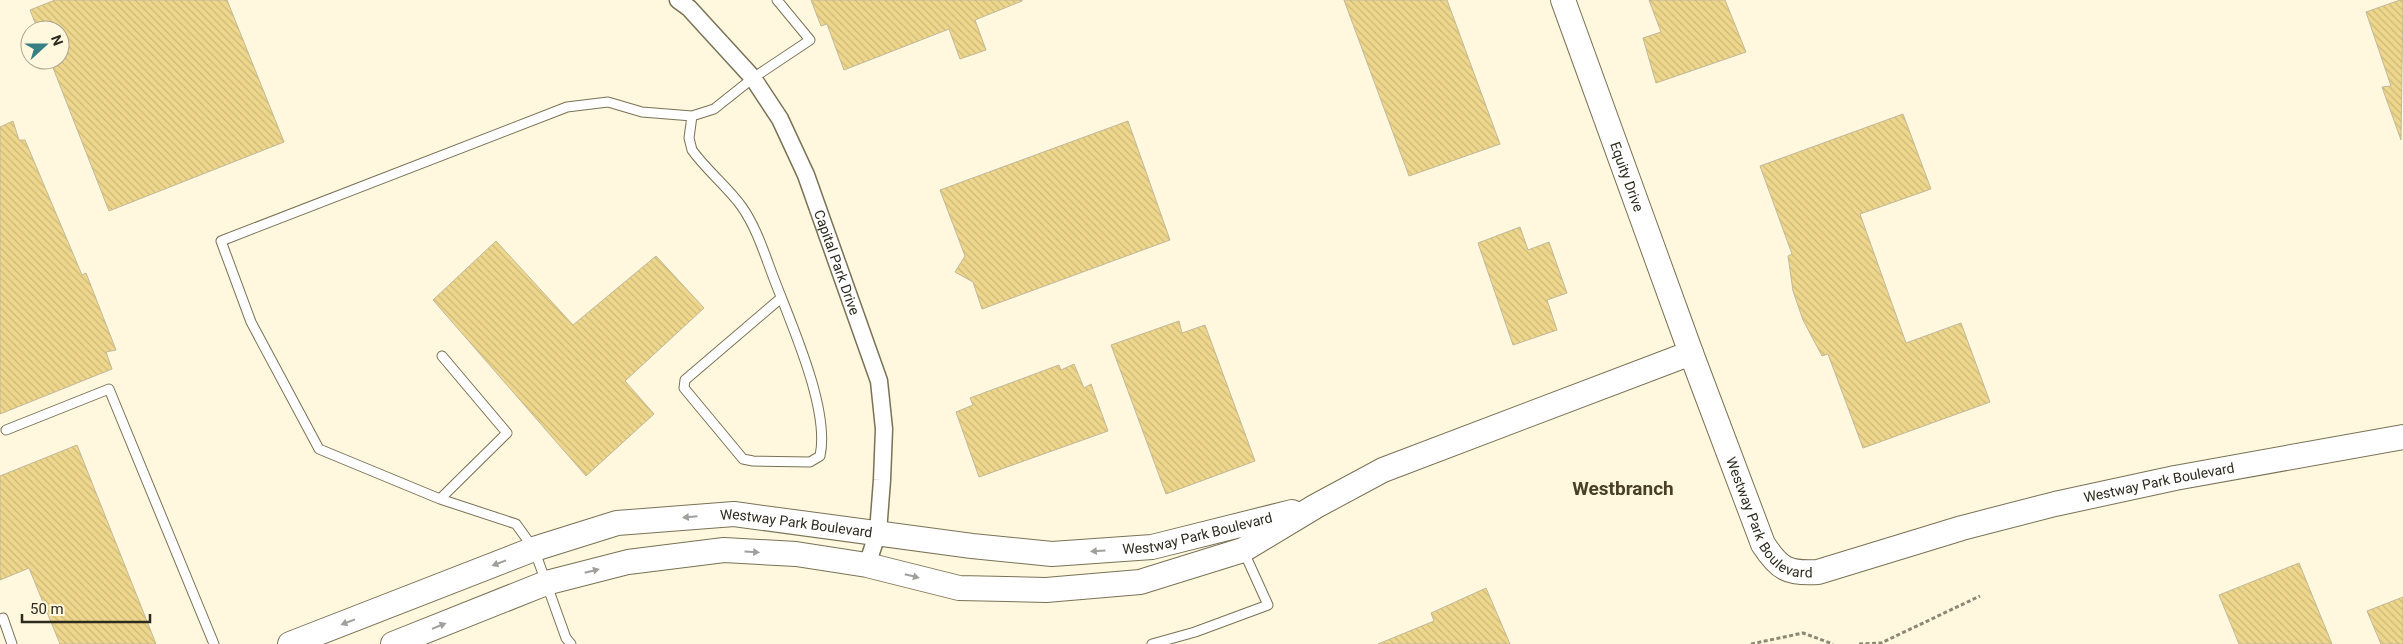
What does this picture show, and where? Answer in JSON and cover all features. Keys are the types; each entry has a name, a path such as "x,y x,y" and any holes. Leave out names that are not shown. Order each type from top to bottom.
{"street":[{"name":"Capital Park Drive","path":"678,0 689,8 753,78 780,120 806,175 879,381 884,429 882,480 878,532 867,565"},
{"name":"Equity Drive","path":"1563,0 1691,353"},
{"name":"Westway Park Boulevard","path":"394,644 546,583 628,562 724,550 796,554 867,565 959,588 1046,590 1140,582 1243,550 1316,506 1383,470 1691,353 1763,544 1772,558 1781,566 1797,574 1818,572 1962,528 2055,504 2175,478 2403,437"},
{"name":"Westway Park Boulevard","path":"290,644 534,549 617,523 734,514 972,546 1052,554 1152,547 1316,506"}],"lane":[{"path":"571,644 566,638 534,549 516,524 440,499 319,449 251,322 221,241 567,107 608,102 642,112 692,116 714,109 753,78 810,40 777,0"},
{"path":"692,116 689,138 692,150 742,206 750,219 781,298 800,347 815,397 823,443 820,456 810,462 753,462 743,459 684,388 685,380 781,298"},
{"path":"440,499 507,434 442,356"},
{"path":"6,430 108,389 214,644"},
{"path":"1152,644 1195,632 1268,605 1243,550"},
{"path":"0,620 3,618 12,644"}],"path":[{"path":"1858,644 1881,643 1980,596"},
{"path":"1751,644 1803,633 1833,644"}],"building":[{"path":"55,0 227,0 284,142 109,211 54,70 70,70 70,20 34,20 30,10"},
{"path":"811,0 1022,1 975,20 986,50 960,59 949,29 844,70 827,24 821,26"},
{"path":"1344,0 1447,0 1500,144 1409,176"},
{"path":"1649,0 1725,0 1746,52 1656,83 1643,38 1661,32"},
{"path":"2403,0 2401,140 2382,87 2391,86 2366,12"},
{"path":"1903,114 1931,189 1860,214 1906,343 1961,323 1990,402 1863,448 1828,354 1822,356 1803,320 1793,291 1788,256 1792,254 1760,166"},
{"path":"13,121 19,140 25,140 82,275 86,273 116,350 106,352 112,369 0,414 0,127"},
{"path":"1128,121 1170,240 982,309 973,282 955,272 965,256 940,190"},
{"path":"1520,227 1528,250 1549,242 1567,293 1547,300 1557,330 1513,345 1478,243"},
{"path":"496,241 573,325 656,256 704,308 625,381 654,414 586,476 433,300"},
{"path":"1179,321 1182,333 1205,325 1255,461 1166,494 1111,345"},
{"path":"1074,364 1084,388 1091,384 1108,431 979,477 956,412 973,405 970,398 1059,365 1061,370"},
{"path":"77,445 156,644 60,644 29,568 0,580 0,476"},
{"path":"2299,563 2332,644 2239,644 2219,595"},
{"path":"1486,588 1510,644 1378,644 1434,621 1431,613"},
{"path":"2403,597 2403,644 2381,644 2367,611"}],"district":[{"name":"Westbranch","path":"1623,488"}]}
